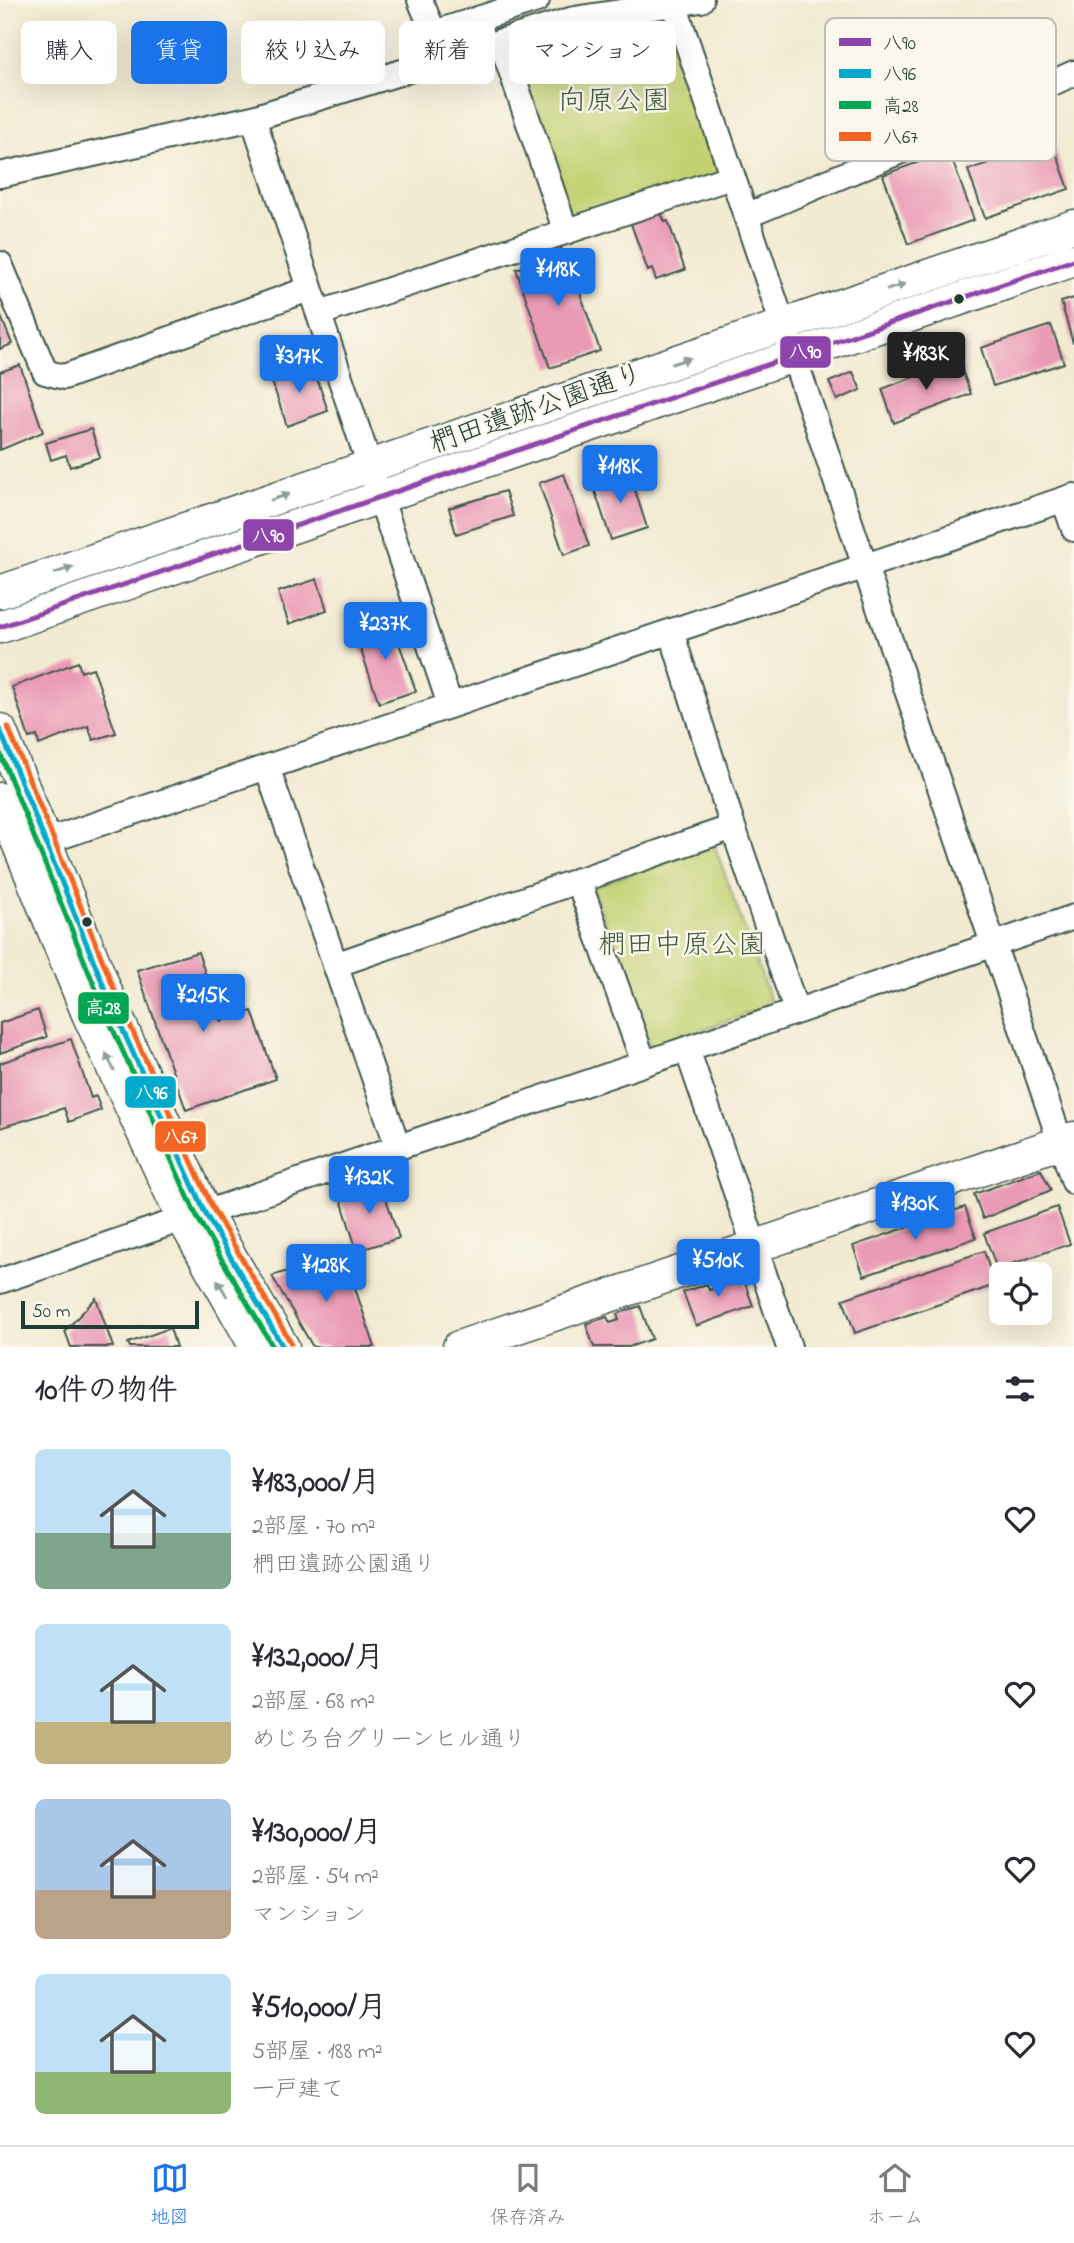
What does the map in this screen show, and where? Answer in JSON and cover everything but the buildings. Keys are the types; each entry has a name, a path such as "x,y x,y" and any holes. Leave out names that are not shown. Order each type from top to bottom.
{"street":[{"path":"420,0 434,33 537,0"},
{"path":"0,175 253,118 574,19 701,0"},
{"path":"674,4 993,944 1067,1140 1074,1182"},
{"path":"501,41 566,232"},
{"path":"1056,81 1074,73"},
{"path":"253,118 450,705"},
{"path":"746,216 877,161"},
{"path":"320,313 731,177"},
{"name":"椚田遺跡公園通り","path":"0,592 1074,226"},
{"name":"椚田遺跡公園通り","path":"0,627 1074,260"},
{"path":"0,264 45,372 64,377 309,289"},
{"path":"23,849 1069,498 1074,529"},
{"path":"671,631 733,827 796,1010"},
{"path":"0,730 23,849"},
{"path":"267,767 398,1147"},
{"path":"0,799 23,849 88,1014 194,1216 256,1347"},
{"path":"335,965 733,827"},
{"path":"578,880 644,1063"},
{"path":"0,1281 1074,916"},
{"path":"687,1049 789,1347"},
{"path":"459,1347 1067,1140"},
{"path":"194,1216 283,1347"}],"green space":[{"name":"向原公園","path":"674,4 731,177 566,232 516,84 676,84 676,21 595,21"},
{"name":"向原公園","path":"509,39 509,65 501,41"},
{"name":"椚田中原公園","path":"714,844 772,1005 651,1048 592,887"}],"transit line":[{"name":"八90","path":"0,627 1074,260"},
{"name":"八67","path":"8,727 119,1001 213,1209 291,1343"},
{"name":"八96","path":"0,730 111,1004 205,1213 283,1347"},
{"name":"高28","path":"0,753 103,1007 197,1217 273,1347"}]}
